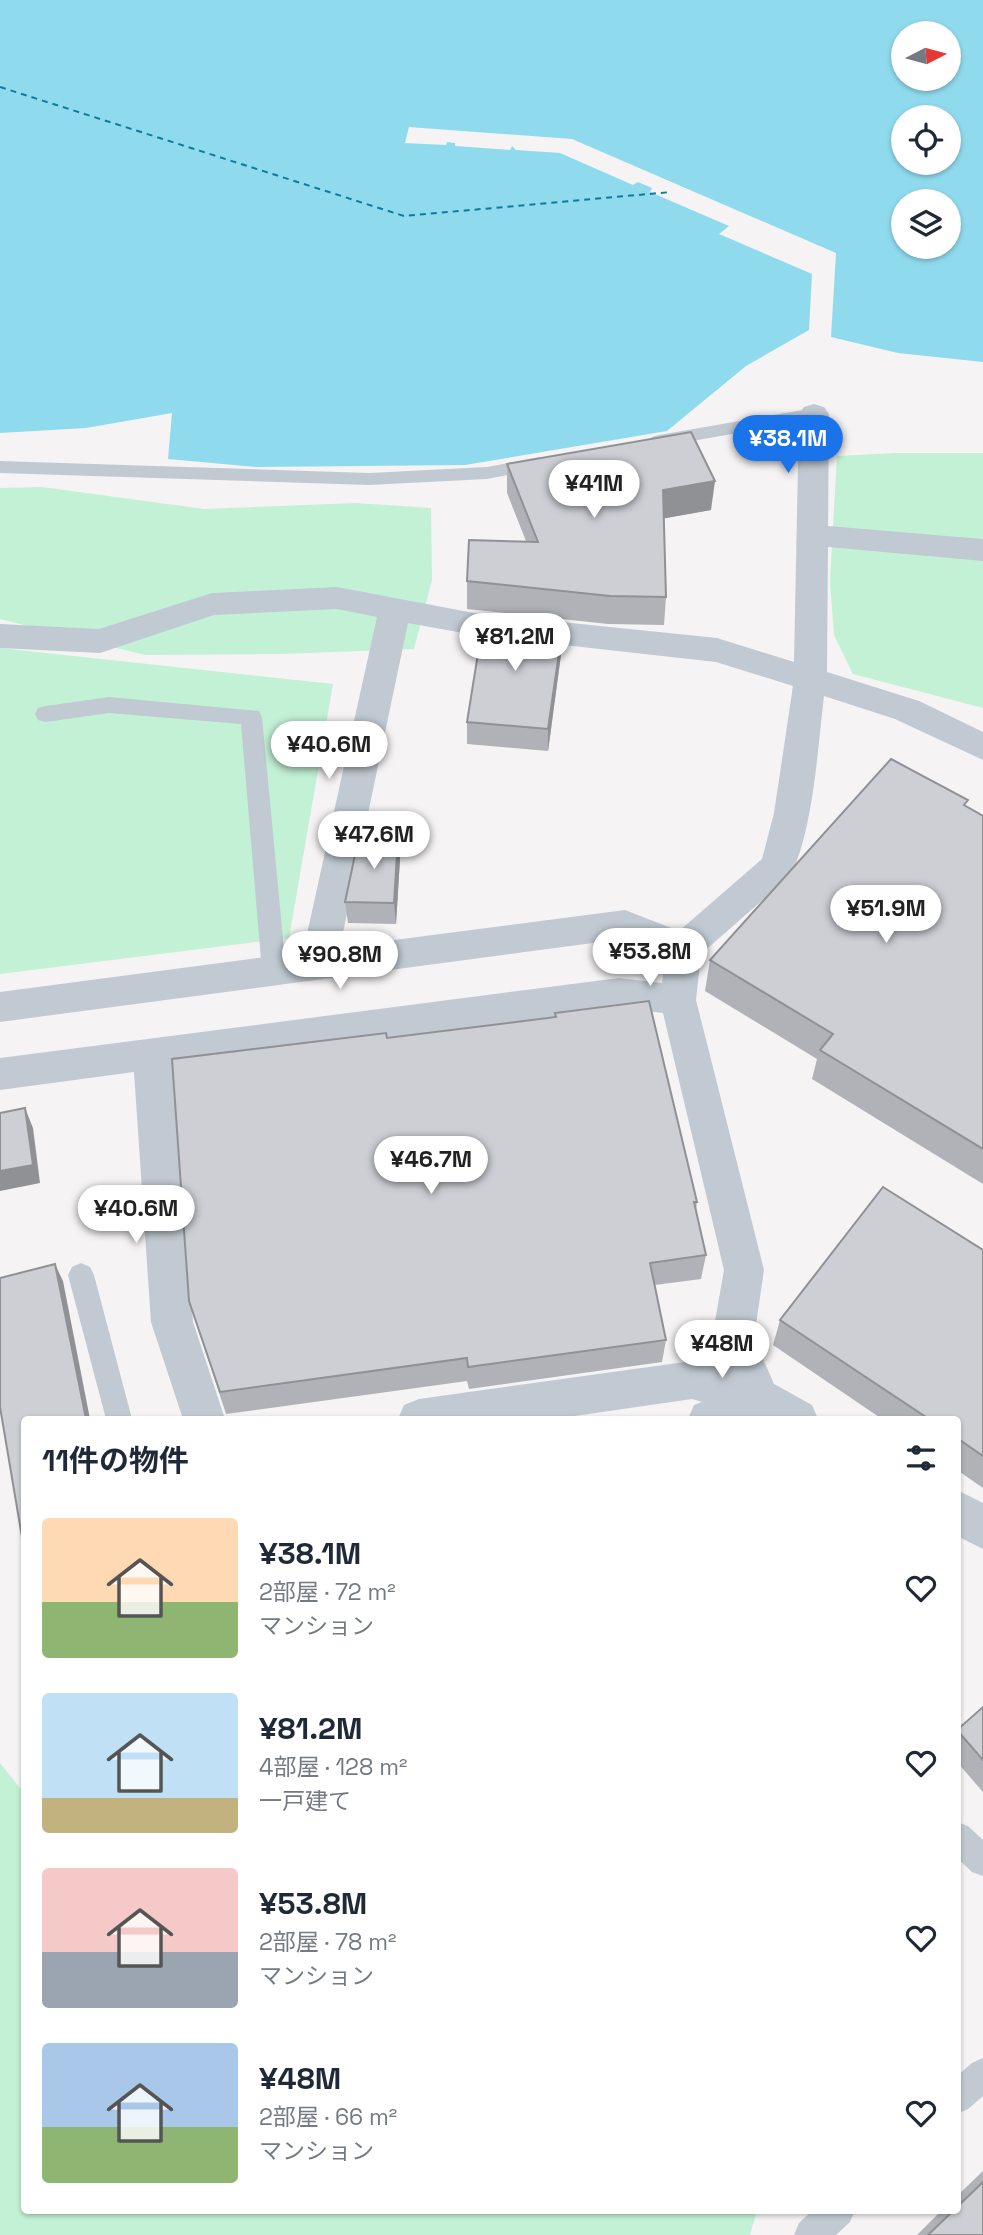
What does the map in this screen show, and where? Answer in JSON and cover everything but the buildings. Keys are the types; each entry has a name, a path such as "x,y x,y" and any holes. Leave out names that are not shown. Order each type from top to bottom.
{"street":[{"path":"760,1398 733,1338 744,1270 678,1000 684,948 778,866 791,813 810,680 814,414"},
{"path":"814,535 983,550"},
{"path":"0,636 100,641 212,604 337,598 474,624 717,650 907,710 983,747"},
{"path":"318,965 394,609"},
{"path":"0,1006 625,924 684,948"},
{"path":"0,1074 619,993 678,1000"},
{"path":"152,1054 172,1322 203,1416"},
{"path":"440,1416 692,1380 760,1398 792,1416"},
{"path":"716,1416 760,1398"},
{"path":"961,1514 983,1528"}],"lane":[{"path":"646,443 814,414"},
{"path":"0,467 369,480 487,473 553,460"},
{"path":"46,714 109,705 251,718 274,971"},
{"path":"81,1275 118,1416"},
{"path":"961,1841 983,1861"},
{"path":"961,2094 983,2074"},
{"path":"811,2235 834,2214"}],"green space":[{"path":"983,453 983,708 853,674 834,635 830,581 837,456"},
{"path":"42,487 204,509 356,503 431,508 432,580 414,649 145,655 0,619 0,488"},
{"path":"0,648 333,684 289,938 0,974"},
{"path":"0,1763 21,1789 21,2214 756,2214 750,2235 0,2235"}],"water":[{"path":"0,0 983,0 983,362 898,353 831,337 836,253 572,139 409,127 405,143 446,145 447,142 455,143 455,146 510,150 512,146 516,150 560,153 633,185 638,182 652,188 650,192 729,226 719,234 812,274 809,330 746,366 667,431 465,465 257,467 168,459 172,413 86,428 0,433"}],"ferry route":[{"path":"0,87 404,216 671,192"}]}
